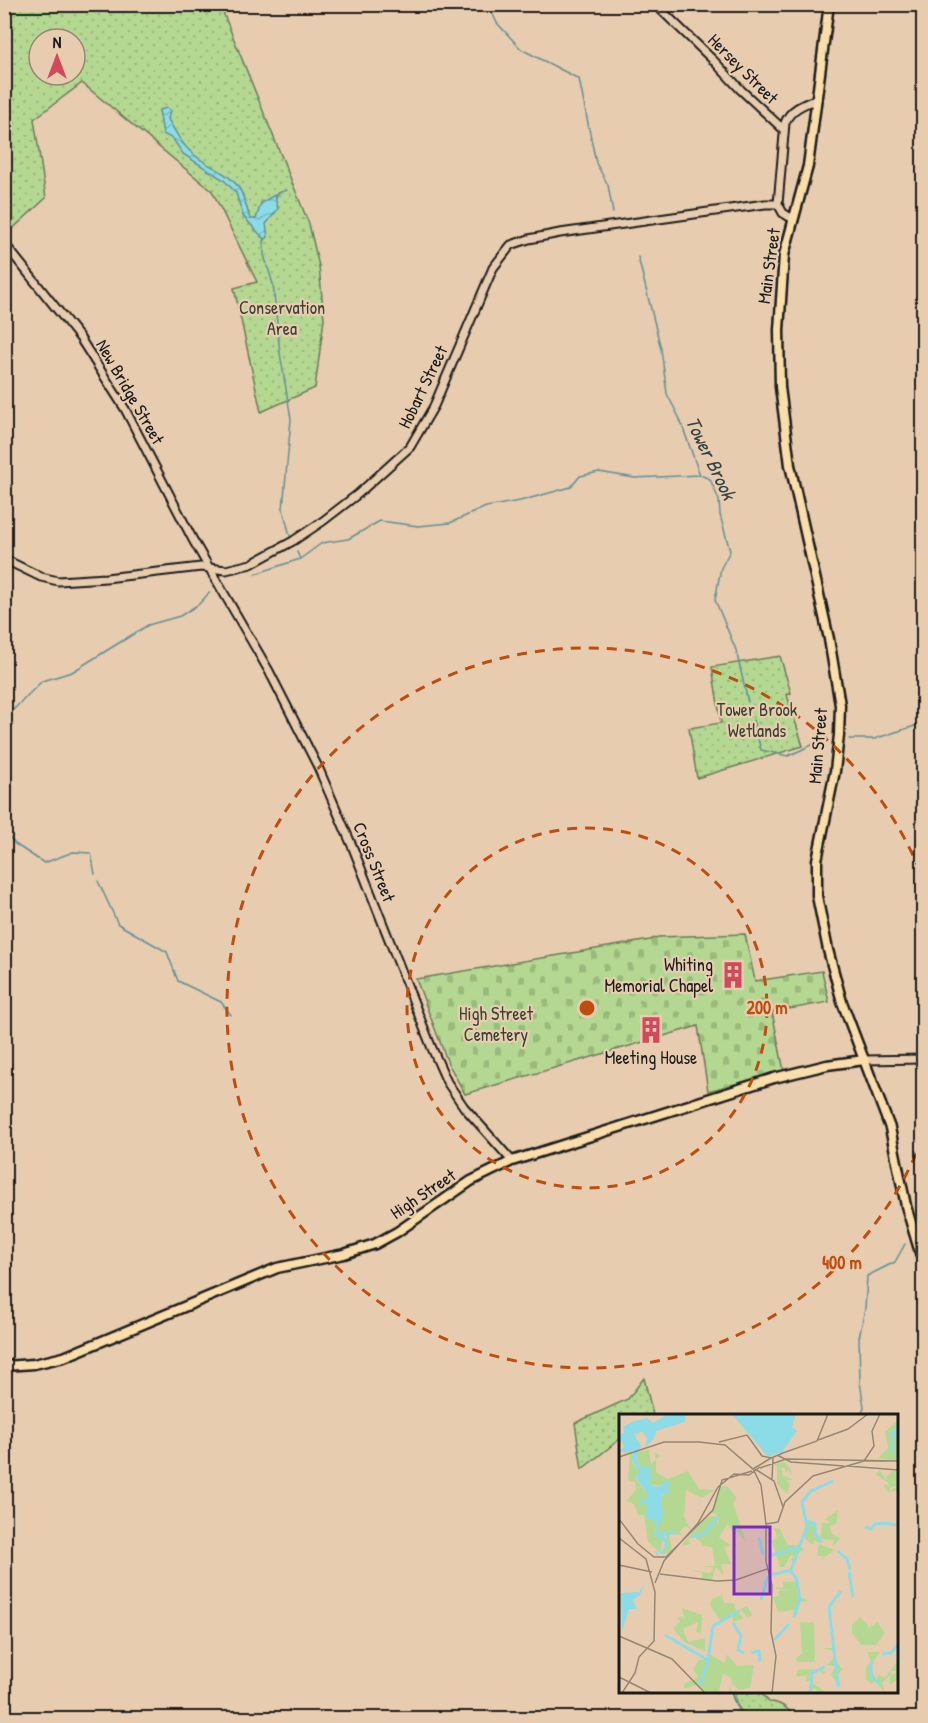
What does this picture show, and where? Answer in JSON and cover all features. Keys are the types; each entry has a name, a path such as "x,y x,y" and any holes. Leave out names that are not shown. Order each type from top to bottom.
{"main road":[{"name":"Main Street","path":"829,4 808,166 782,267 779,330 782,403 794,486 829,639 840,705 835,771 817,860 817,896 821,924 845,1011 886,1115 906,1206 924,1266"},
{"name":"High Street","path":"4,1366 34,1364 64,1357 272,1270 303,1261 344,1254 375,1244 397,1232 471,1181 512,1161 774,1078 864,1060"}],"street":[{"name":"Hersey Street","path":"655,4 784,130"},
{"name":"Main Street","path":"793,219 783,213 778,204 784,130 790,113 817,99"},
{"name":"Hobart Street","path":"4,560 40,577 58,581 201,567 226,570 246,567 294,541 350,500 405,452 434,406 493,268 511,245 530,239 606,226 778,204"},
{"name":"New Bridge Street","path":"4,243 80,338 110,383 211,569"},
{"name":"Cross Street","path":"211,569 264,662 318,767 353,848 430,1046 444,1075 464,1107 512,1161"},
{"path":"864,1060 924,1059"}],"green space":[{"name":"Conservation Area","path":"4,5 220,5 309,224 319,266 324,319 315,388 261,412 234,288 257,282 212,191 87,87 87,27 27,27 27,87 77,87 34,119 46,198 9,232 4,224"},
{"name":"Tower Brook Wetlands","path":"780,656 791,693 787,695 803,746 697,778 689,728 721,723 712,667"},
{"name":"High Street Cemetery","path":"745,934 755,981 822,971 829,1002 772,1012 784,1071 708,1091 698,1026 465,1094 448,1063 416,979 658,937"},
{"path":"644,1378 653,1414 619,1414 619,1440 582,1469 575,1423 628,1399"},
{"path":"731,1693 761,1693 769,1702 784,1707 795,1718 746,1718"}],"water":[{"path":"167,108 170,110 168,119 188,149 202,161 230,178 239,188 250,219 256,219 261,203 276,194 278,209 266,224 268,237 265,240 243,216 236,193 224,180 183,154 173,139 163,134 159,110"}],"waterway":[{"name":"Tower Brook","path":"488,4 497,23 521,49 579,79 596,163 608,185 613,213"},
{"path":"276,197 278,193 287,190"},
{"path":"264,238 264,255 273,284 280,353 291,419 283,509 290,536"},
{"name":"Tower Brook","path":"638,257 661,349 667,394 679,417 700,475 710,479 719,500 720,515 730,551 721,568 715,600 736,650 748,702"},
{"path":"255,574 300,559 322,543 348,539 380,521 418,526 450,523 486,507 520,501 571,487 580,476 599,472 635,478 700,475"},
{"path":"297,552 300,559"},
{"path":"4,722 42,681 72,672 148,625 180,616 199,604 210,592"},
{"name":"Tower Brook","path":"753,720 761,750 788,756 827,738"},
{"name":"Tower Brook","path":"849,739 874,739 924,723"},
{"path":"4,831 15,844 44,863 73,852 91,853 95,874"},
{"path":"98,881 118,924 167,952 178,981 221,1002 231,1015"},
{"path":"862,1414 864,1407 860,1382 859,1338 865,1309 867,1276 895,1262 905,1244"},
{"path":"734,1693 739,1718"}],"place":[{"name":"Whiting Memorial Chapel","path":"733,975"},
{"name":"Meeting House","path":"651,1030"}]}
